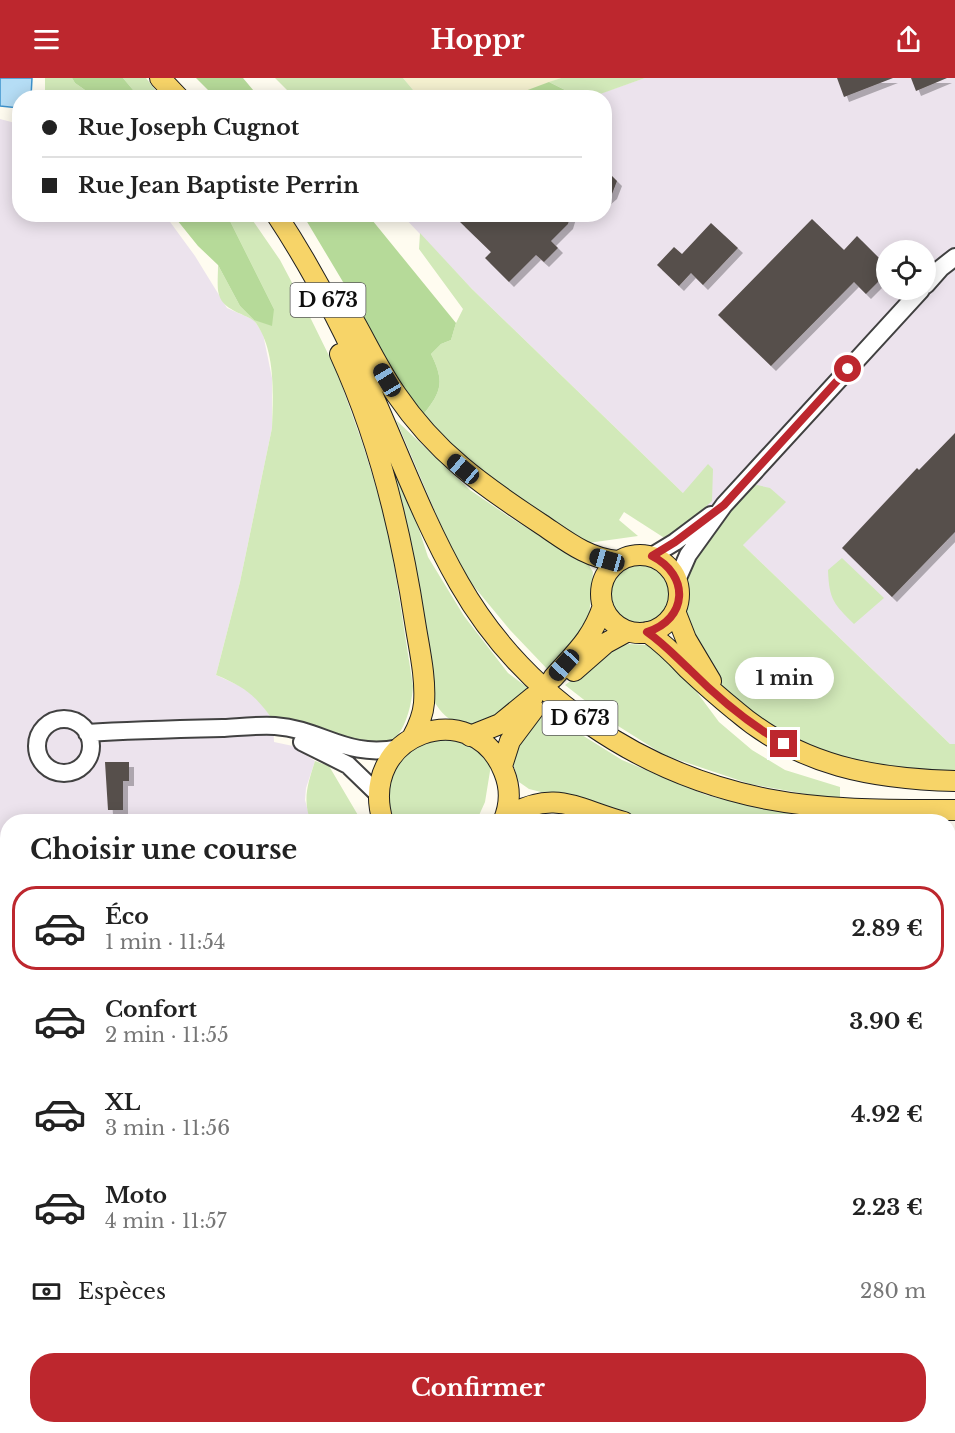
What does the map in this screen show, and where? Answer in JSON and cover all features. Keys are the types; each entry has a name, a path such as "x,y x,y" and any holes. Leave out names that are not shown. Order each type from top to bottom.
{"main road":[{"path":"160,78 171,90"},
{"path":"269,222 330,332 360,404 385,478 405,561 422,670 424,705 406,743 384,769 378,794 382,814"},
{"name":"D 673","path":"281,222 317,280 338,320 436,538 460,584 486,624 513,657 556,699 624,748 669,769 716,786 768,799 819,806 955,810"},
{"path":"283,222 342,301 394,392 436,445 476,479 575,546 596,557 618,561"},
{"path":"603,606 597,623 587,640 556,681 602,647 637,632 658,628 668,621 679,601 677,580 667,566 652,556 640,554 629,556 618,561 605,576 601,586 603,606 608,617 617,626 637,632 664,644 747,720 784,744 825,762 876,775 955,781"},
{"path":"675,611 686,639 722,699"},
{"path":"470,736 500,724 536,700 510,741 502,766"},
{"path":"406,743 435,730 459,732 470,736 488,748 502,766 509,791 506,814"},
{"path":"514,814 532,804 547,801 572,804 601,814"}],"street":[{"path":"936,274 955,257"},
{"path":"677,580 688,555 724,505 912,300"},
{"path":"652,556 675,542 724,505"},
{"path":"256,726 298,740 336,758 356,771 378,794"},
{"path":"87,733 158,728 275,726 359,750 384,751 406,743"}],"shaded area":[{"path":"403,78 561,78 530,90 413,90"},
{"path":"645,78 955,78 955,744 950,744 743,545 683,493 472,289 409,222 612,222 610,90"},
{"path":"0,119 12,122 12,222 170,222 195,256 227,308 254,320 263,334 272,378 272,428 240,582 216,675 244,688 258,699 273,720 274,742 293,746 315,761 306,788 305,800 309,814 0,814"}],"green space":[{"path":"45,78 72,78 85,90 45,90"},
{"path":"72,78 123,78 133,90 85,90"},
{"path":"123,78 146,78 155,90 133,90"},
{"path":"196,78 243,78 253,90 208,90"},
{"path":"275,78 403,78 413,90 287,90"},
{"path":"561,78 645,78 611,90 565,90 549,82"},
{"path":"549,82 565,90 528,90"},
{"path":"179,222 230,222 274,309 272,326 254,320 240,306 218,265 198,246"},
{"path":"230,222 254,222 280,260 309,315 337,372 388,526 413,686 404,725 395,738 389,742 375,745 273,720 249,693 216,675 240,582 272,428 273,387 270,360 262,334 254,321 232,310 221,300 218,289 218,265 240,306 254,320 274,309"},
{"path":"307,222 374,222 456,323 451,340 441,344 431,354 439,374 439,389 420,419 390,377 349,292"},
{"path":"420,233 472,289 683,493 708,464 713,469 712,501 687,524 666,539 624,512 619,520 638,536 588,543 492,486 420,419 439,389 439,374 431,354 441,344 451,340 463,309 419,249"},
{"path":"370,413 414,514 428,557 464,616 508,673 532,691 483,728 453,721 442,712 432,698"},
{"path":"396,420 470,490 565,552 587,562 593,572 588,629 551,673 510,630 467,578 445,535"},
{"path":"757,485 770,488 786,502 743,545 950,744 955,744 955,775 922,773 855,763 791,742 762,725 737,705 715,679 685,616 689,602 686,577 695,555 747,488"},
{"path":"842,558 884,598 854,624 837,606 831,595 828,570"},
{"path":"638,565 655,570 660,574 664,579 669,596 664,613 660,618 655,622 638,627 621,622 616,618 612,613 607,596 612,579 616,574 621,570"},
{"path":"646,645 657,649 696,691 719,722 752,750 785,770 840,787 840,800 750,784 664,755 615,724 565,685 619,646"},
{"path":"546,704 566,725 622,760 706,795 754,807 807,814 609,814 585,803 529,789 519,782 511,757 516,742"},
{"path":"439,739 455,741 480,754 491,765 485,802 480,814 390,814 386,785 392,769 416,745"},
{"path":"315,761 329,766 357,814 308,814 306,799"}],"water":[{"path":"0,78 32,78 31,90 12,90 12,107 0,106"}],"building":[{"path":"837,78 893,78 844,97"},
{"path":"911,78 947,78 916,91"},
{"path":"612,176 617,181 612,194"},
{"path":"812,219 844,250 857,236 876,255 876,284 866,294 854,282 771,366 718,315"},
{"path":"460,222 569,222 551,241 558,248 544,262 536,255 509,282 485,258 491,252"},
{"path":"711,223 738,248 703,285 691,273 679,286 657,265 674,247 682,254"},
{"path":"955,433 955,532 892,597 842,548 917,468 919,470"},
{"path":"105,762 129,762 129,781 123,781 123,810 108,810"}],"route":[{"path":"784,744 747,720 664,644 647,632 668,621 679,601 677,580 671,570 663,561 652,556 675,542 724,505 848,369"}]}
